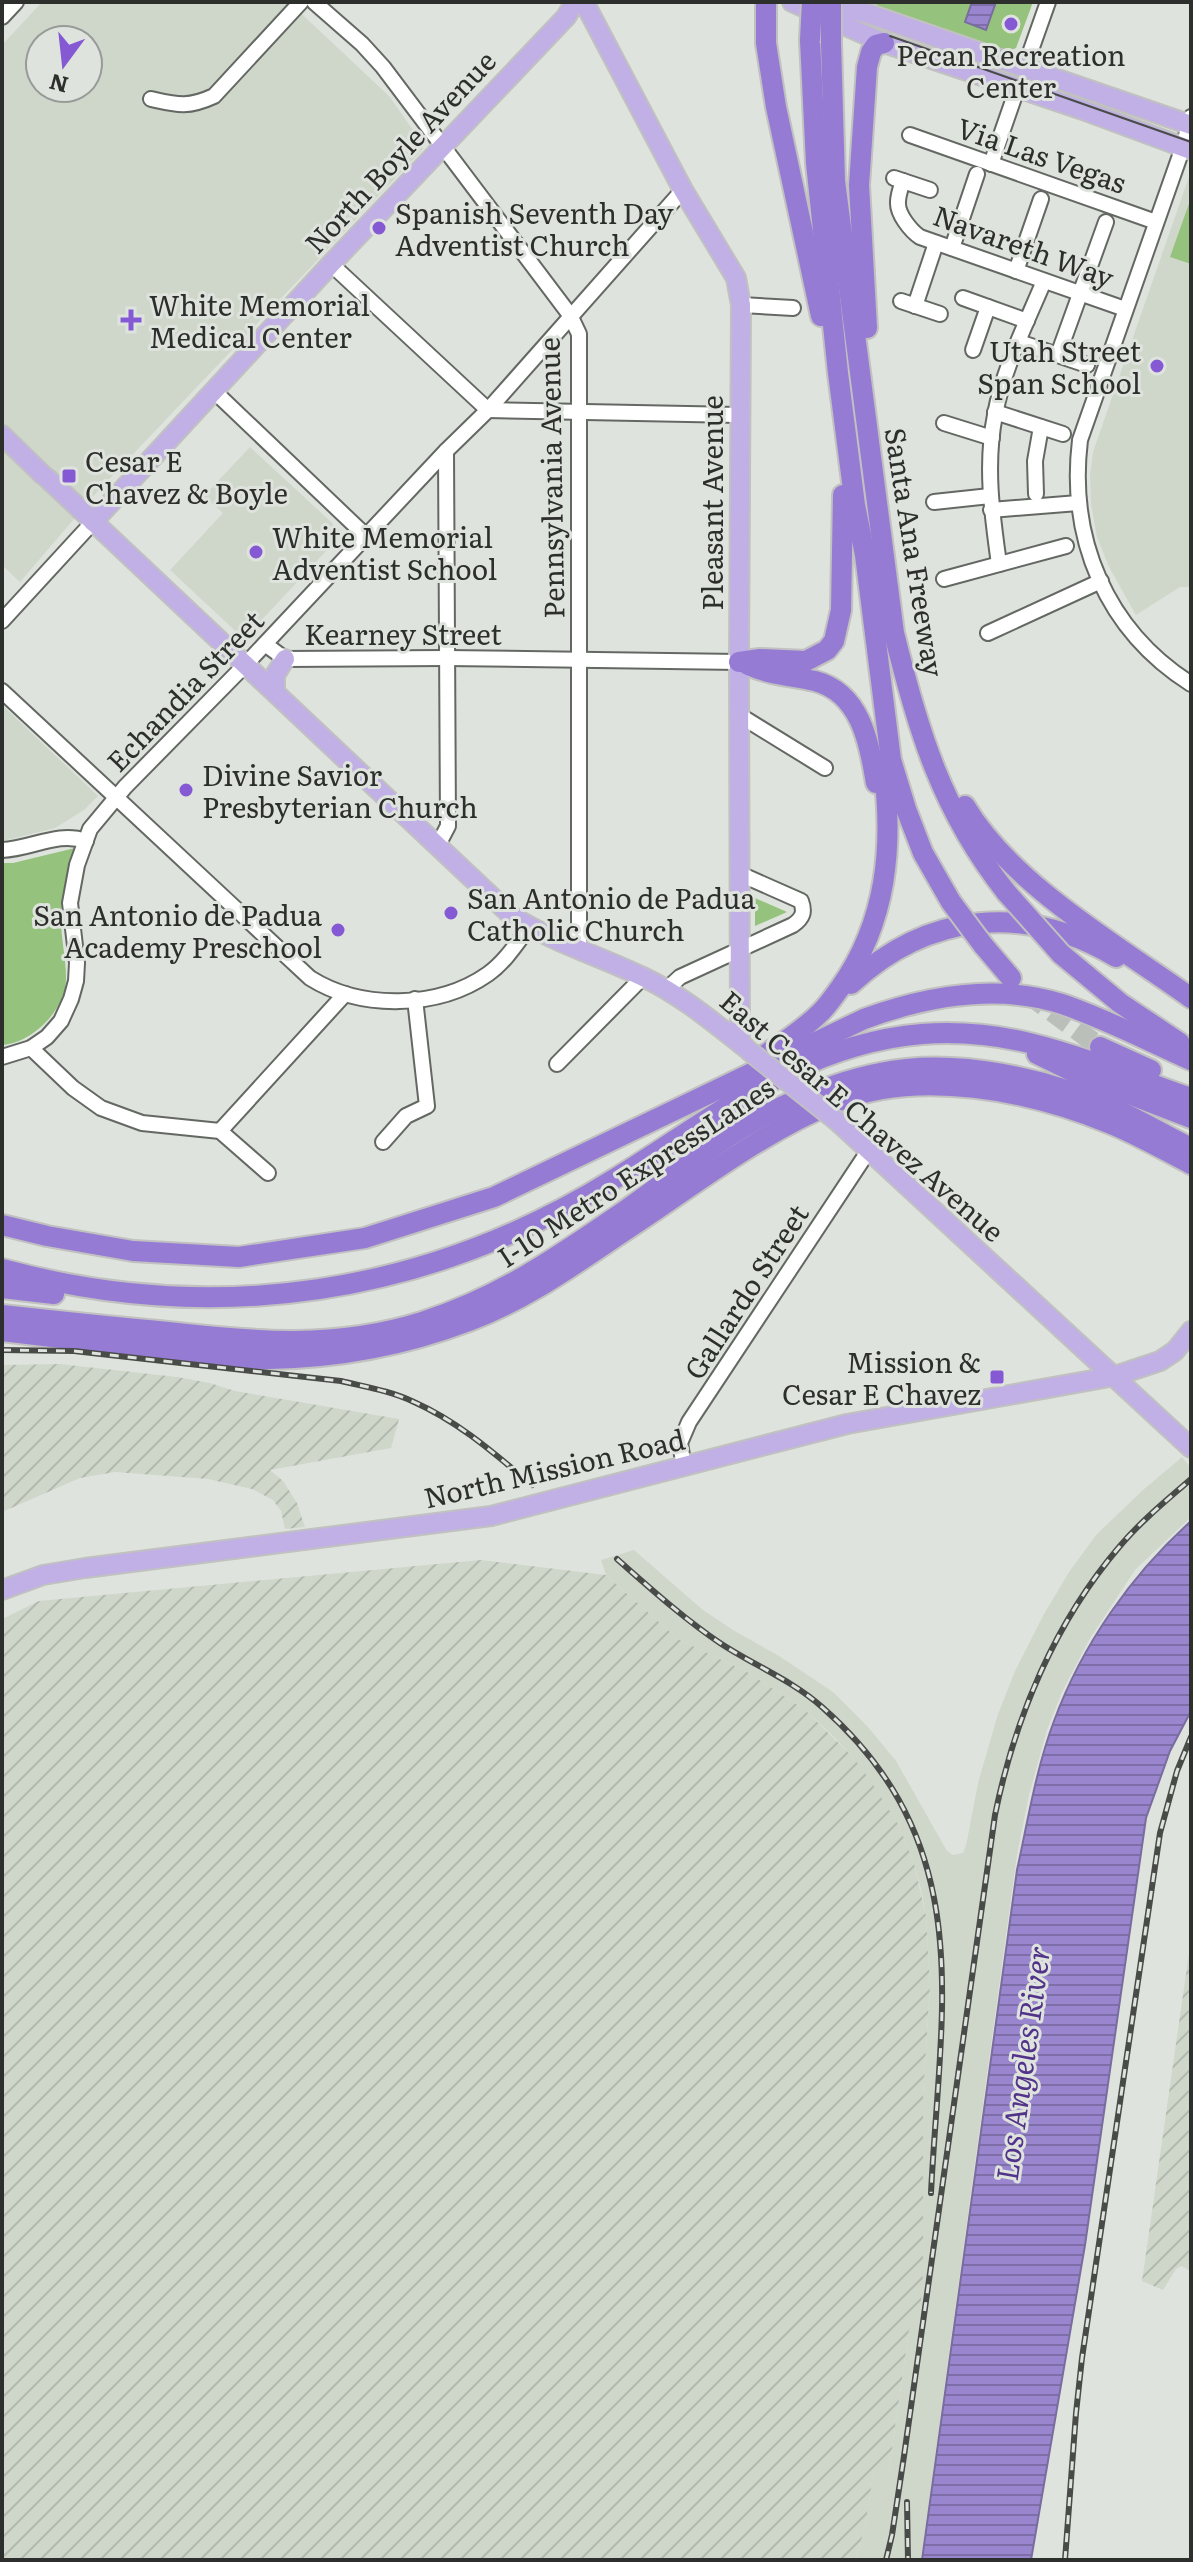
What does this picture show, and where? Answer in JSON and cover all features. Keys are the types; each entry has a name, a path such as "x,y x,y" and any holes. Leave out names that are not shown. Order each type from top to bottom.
{"highway":[{"path":"766,2 766,43 776,107 827,345 838,373"},
{"name":"Santa Ana Freeway","path":"812,2 821,42 835,181 894,633 909,695 932,767 954,814 986,867 1061,954 1120,1003 1191,1049"},
{"name":"Santa Ana Freeway","path":"831,2 821,42 816,163 838,373 891,760 923,853 951,902 1011,978"},
{"path":"866,408 870,374 859,185 868,61 874,47 884,43"},
{"path":"739,662 760,659 806,661 827,650 834,641 841,610 843,480 850,456"},
{"path":"823,1011 855,966 874,926 889,846 887,795 852,525 855,505"},
{"path":"739,662 765,673 822,683 849,703 869,743 889,846"},
{"path":"909,695 969,812 1008,861 1043,893 1191,1000"},
{"path":"674,1111 785,1042 874,963 905,943 959,924 998,922 1051,930 1102,949 1191,1000"},
{"path":"2,1225 133,1251 239,1257 365,1238 494,1197 864,1019 943,996 1008,994 1060,1003 1191,1060"},
{"path":"951,1033 1044,1056 1082,1076 1191,1118"},
{"path":"2,1269 61,1284 118,1293 188,1298 329,1289 397,1275 496,1242 560,1212 621,1176 738,1098 810,1062 883,1039 951,1033 1008,1037 1084,1058 1191,1098"},
{"path":"1100,1047 1191,1088"},
{"name":"I-10 Metro ExpressLanes","path":"2,1315 255,1342 311,1342 365,1336 418,1323 462,1308 548,1264 741,1130 781,1107 883,1072 935,1068 993,1073 1042,1083 1116,1118 1191,1148"},
{"name":"I-10 Metro ExpressLanes","path":"2,1331 267,1359 369,1349 420,1337 470,1321 516,1301 751,1147 801,1118 838,1101 906,1087 971,1088 1116,1118 1191,1164"},
{"path":"1116,1118 1191,1132"},
{"path":"2,1288 168,1308 217,1311 269,1309 324,1301 391,1285 442,1266 463,1254"}],"main road":[{"name":"North Boyle Avenue","path":"93,522 331,264 566,17 575,2"},
{"name":"Pleasant Avenue","path":"584,2 683,190 736,278 741,305 739,715 740,949 744,1046"},
{"path":"792,2 884,43 1187,148"},
{"path":"822,2 861,6 1025,67 1190,122"},
{"name":"East Cesar E Chavez Avenue","path":"2,435 496,902 529,927 667,989 717,1024 837,1121 1191,1448"},
{"path":"275,691 275,675 285,659"},
{"name":"North Mission Road","path":"2,1590 43,1575 85,1568 491,1516 847,1424 1115,1376 1160,1361 1175,1351 1191,1331"}],"street":[{"path":"2,17 16,2"},
{"name":"Pennsylvania Avenue","path":"314,2 383,67 570,315 579,334 579,950"},
{"path":"559,2 564,6 566,2"},
{"path":"1025,67 1048,2"},
{"path":"151,99 179,106 196,104 214,96 296,7"},
{"path":"991,164 1017,89"},
{"path":"1190,122 1187,148 1156,222 1080,440 1077,467 1078,503 1084,540 1121,620 1173,673 1191,684"},
{"name":"Via Las Vegas","path":"910,135 1156,222"},
{"path":"952,248 977,174"},
{"name":"Navareth Way","path":"930,190 898,179 899,209 913,232 936,243 1125,309"},
{"name":"Echandia Street","path":"2,1057 31,1048 47,1037 61,1021 71,999 77,963 70,903 77,865 90,829 116,798 488,410 683,190"},
{"path":"1016,271 1041,199"},
{"path":"1058,355 1106,222"},
{"path":"936,243 908,303 940,314"},
{"path":"331,264 488,410 739,415"},
{"path":"999,564 990,503 995,412 1044,281"},
{"path":"963,298 1027,321"},
{"path":"741,305 793,308"},
{"path":"973,350 988,307"},
{"path":"1019,342 1087,365"},
{"path":"215,392 366,536"},
{"path":"995,412 1063,434"},
{"path":"944,423 992,438"},
{"path":"1036,494 1035,461 1041,427"},
{"path":"438,845 448,826 446,451"},
{"path":"934,502 1078,503"},
{"name":"North Boyle Avenue","path":"2,621 93,522"},
{"path":"944,579 1066,546"},
{"path":"988,633 1101,581"},
{"name":"Kearney Street","path":"265,644 285,659 739,662"},
{"path":"4,694 322,986 375,999 442,995 489,973 503,962 529,927"},
{"path":"739,715 825,768"},
{"path":"2,850 34,846 54,838 71,836 86,841"},
{"path":"667,989 680,977 801,919 804,909 801,901 740,874"},
{"path":"557,1064 643,977"},
{"path":"220,1131 345,994"},
{"path":"383,1142 406,1116 427,1106 415,999"},
{"path":"31,1048 73,1088 101,1108 142,1123 220,1131 268,1173"},
{"name":"Gallardo Street","path":"684,1467 680,1443 689,1422 869,1150"}],"shaded area":[{"name":"White Memorial Medical Center","path":"42,2 289,2 389,96 423,144 423,149 98,491 20,582 2,565 2,45"},
{"name":"Utah Street Span School","path":"1191,171 1191,587 1180,587 1136,615 1109,567 1097,537 1090,476 1093,452"},
{"name":"White Memorial Adventist School","path":"250,447 343,533 244,639 170,570 223,513 204,496"},
{"path":"2,705 98,796 84,810 55,828 7,840 2,840"},
{"path":"60,1364 177,1377 235,1391 399,1419 391,1448 270,1470 283,1481 297,1503 305,1527 285,1529 281,1511 273,1500 252,1489 208,1479 115,1472 80,1478 2,1512 2,1365"},
{"path":"1182,1457 1191,1468 1191,1517 1135,1570 1089,1640 1062,1692 1047,1730 1029,1795 1017,1855 921,2560 855,2560 865,2528 874,2467 889,2469 909,2330 923,2274 923,2099 930,1985 922,1894 914,1863 898,1824 852,1756 833,1736 805,1710 749,1673 678,1639 606,1575 601,1560 634,1550 703,1610 833,1692 896,1761 947,1851 953,1855 963,1853 966,1846 978,1783 998,1714 1015,1671 1044,1614 1096,1535"},
{"path":"481,1560 606,1575 678,1639 749,1673 805,1710 852,1756 870,1780 898,1824 914,1863 926,1916 930,1985 923,2099 923,2274 920,2315 909,2330 889,2469 874,2468 865,2528 855,2560 2,2560 2,1619 39,1601"},
{"path":"1191,1939 1191,2265 1189,2270 1181,2266 1176,2269 1163,2290 1142,2281"}],"green space":[{"path":"878,2 1033,2 1016,48 1009,51 876,5"},
{"path":"1191,198 1191,264 1170,257"},
{"path":"75,848 61,912 65,990 54,1012 36,1031 14,1043 2,1045 2,863"},
{"path":"755,898 787,912 755,926"}],"water":[{"path":"972,2 996,2 986,30 965,22"},
{"name":"Los Angeles River","path":"1191,1521 1191,1711 1170,1751 1146,1818 1085,2245 1031,2560 922,2560 1017,1870 1037,1776 1065,1693 1094,1639 1148,1564"}],"tunnel":[{"path":"1028,994 1100,1047"}],"tram line":[{"path":"890,36 1191,142"}],"railway":[{"path":"2,1350 74,1351 341,1381 378,1390 405,1398 446,1419 532,1485"},
{"path":"886,2560 904,2456 995,1815 1003,1778 1026,1707 1076,1606 1128,1537 1191,1479"},
{"path":"617,1559 706,1633 822,1707 872,1760 907,1816 928,1873 939,1933 942,1995 931,2193"},
{"path":"1065,2560 1082,2358 1160,1833 1177,1771 1191,1737"},
{"path":"907,2502 908,2560"}],"place":[{"name":"Pecan Recreation Center","path":"1011,24"},
{"name":"Spanish Seventh Day Adventist Church","path":"379,228"},
{"name":"White Memorial Medical Center","path":"131,320"},
{"name":"Utah Street Span School","path":"1157,366"},
{"name":"Cesar E Chavez & Boyle","path":"69,476"},
{"name":"White Memorial Adventist School","path":"256,552"},
{"name":"Divine Savior Presbyterian Church","path":"186,790"},
{"name":"San Antonio de Padua Catholic Church","path":"451,913"},
{"name":"San Antonio de Padua Academy Preschool","path":"338,930"},
{"name":"Mission & Cesar E Chavez","path":"997,1377"}]}
